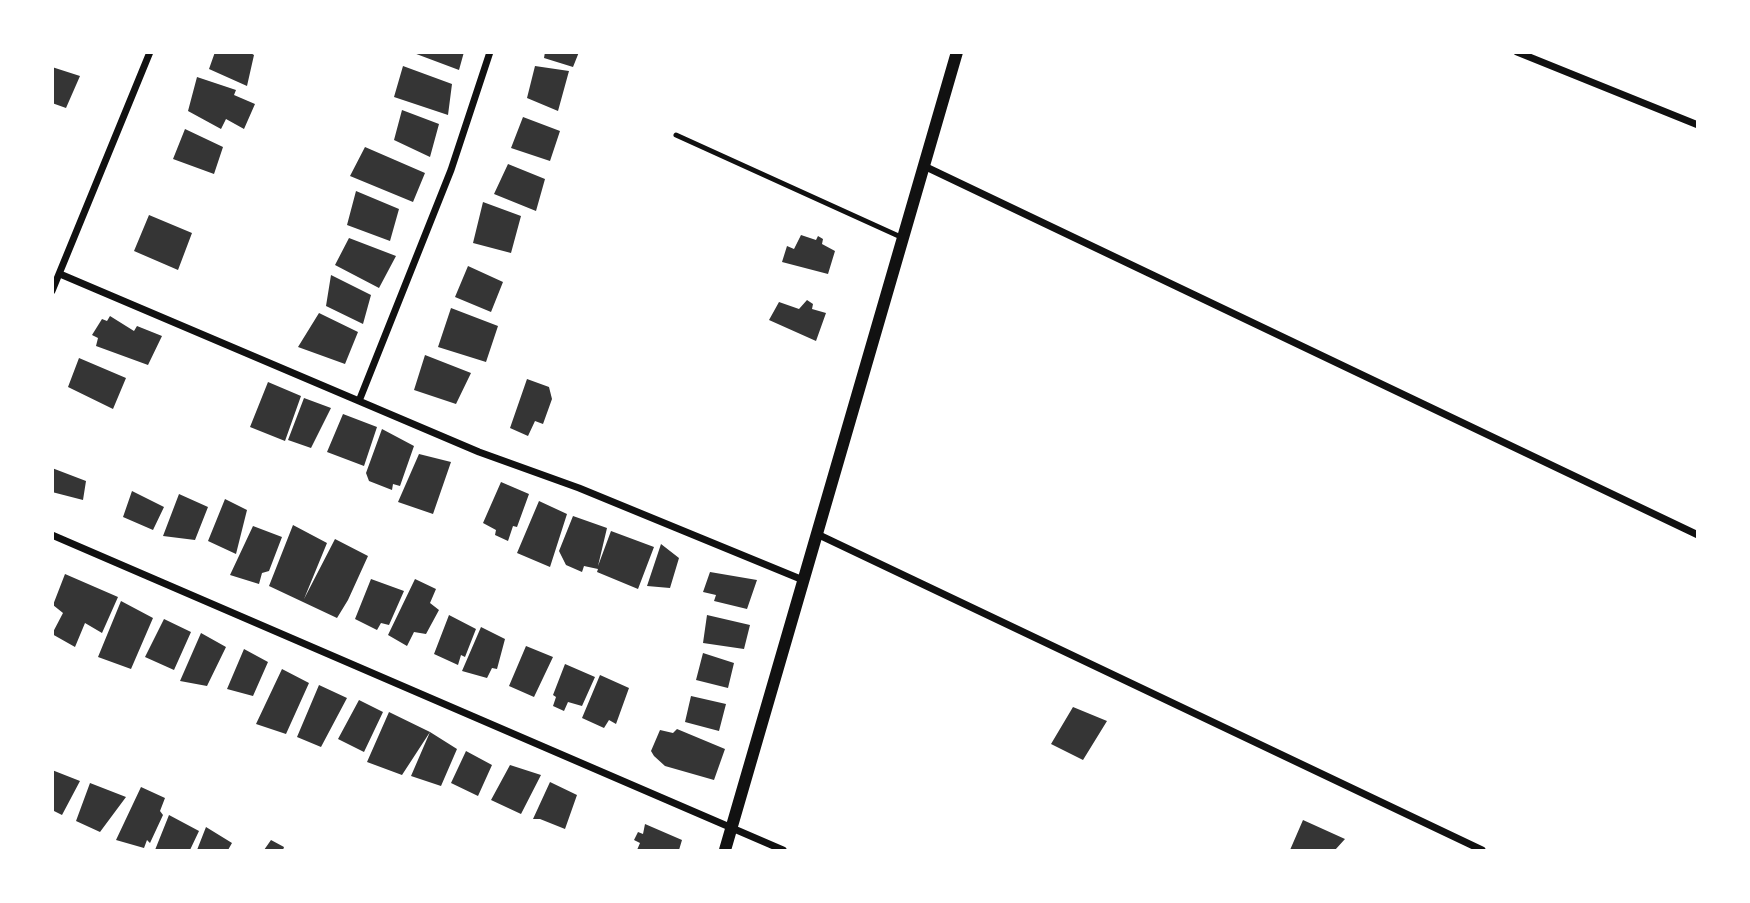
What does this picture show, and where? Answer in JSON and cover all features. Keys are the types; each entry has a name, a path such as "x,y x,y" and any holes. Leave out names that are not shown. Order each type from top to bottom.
{"street":[{"path":"52,291 150,52"},
{"path":"359,401 451,170 490,52"},
{"path":"724,850 957,52"},
{"path":"1517,52 1698,125"},
{"path":"924,166 1698,535"},
{"path":"60,274 479,452 579,488 803,580"},
{"path":"817,534 1482,850"},
{"path":"52,535 783,850"}],"lane":[{"path":"676,135 903,238"}],"building":[{"path":"215,52 249,52 254,55 247,86 209,69"},
{"path":"411,52 464,52 459,70"},
{"path":"545,52 579,52 573,67 544,58"},
{"path":"403,66 452,84 448,115 394,97"},
{"path":"535,66 569,71 558,111 527,98"},
{"path":"52,67 80,76 66,108 52,103"},
{"path":"197,77 236,90 234,95 255,104 244,129 226,119 221,129 188,111"},
{"path":"402,110 439,124 430,157 394,140"},
{"path":"523,117 560,131 550,161 511,148"},
{"path":"185,129 223,147 214,174 173,159"},
{"path":"365,147 425,173 413,202 350,176"},
{"path":"508,164 545,179 536,211 494,194"},
{"path":"356,191 399,209 390,241 347,225"},
{"path":"483,202 521,216 511,253 473,243"},
{"path":"149,215 192,233 178,270 134,251"},
{"path":"801,235 816,240 818,236 823,239 822,244 835,251 828,274 782,262 787,246 794,249"},
{"path":"349,238 396,256 379,288 335,265"},
{"path":"468,266 503,282 491,312 455,297"},
{"path":"331,275 371,295 363,324 326,306"},
{"path":"807,300 813,304 812,309 826,313 816,341 769,320 779,302 799,309"},
{"path":"451,308 498,326 486,362 438,347"},
{"path":"319,313 358,332 345,364 298,347"},
{"path":"110,316 134,331 137,326 162,336 148,365 96,346 98,338 92,335 102,319 107,321"},
{"path":"425,355 471,373 456,404 414,390"},
{"path":"79,358 126,378 113,409 68,387"},
{"path":"527,379 549,387 552,399 543,424 535,421 528,436 510,428"},
{"path":"268,382 301,396 285,441 250,427"},
{"path":"304,398 331,408 311,448 288,440"},
{"path":"343,414 377,427 364,466 327,452"},
{"path":"382,429 414,446 400,486 393,484 392,490 369,481 366,473"},
{"path":"419,454 451,462 433,514 398,502"},
{"path":"52,468 86,481 83,500 52,492"},
{"path":"501,482 529,494 517,527 513,526 508,541 495,535 496,530 483,523"},
{"path":"132,491 164,507 153,530 123,517"},
{"path":"179,494 208,507 195,540 163,536"},
{"path":"225,499 247,510 236,554 208,541"},
{"path":"539,501 567,514 550,567 517,553"},
{"path":"573,516 607,528 598,566 611,531 654,547 638,589 597,572 598,569 584,566 582,572 566,565 559,551"},
{"path":"293,525 327,543 304,599 335,539 368,556 337,618 269,586"},
{"path":"253,526 282,537 269,571 262,573 259,584 230,575"},
{"path":"661,544 679,558 670,588 647,586"},
{"path":"710,572 757,580 747,609 714,601 716,595 703,592"},
{"path":"65,574 118,597 102,633 85,623 75,647 52,634 63,613 53,605"},
{"path":"371,579 404,591 389,625 381,623 377,630 355,619"},
{"path":"415,579 436,589 430,603 439,610 426,634 414,632 407,646 388,635"},
{"path":"121,601 153,618 131,669 98,657"},
{"path":"449,615 476,629 465,657 461,655 458,665 434,654"},
{"path":"707,615 750,625 744,649 703,643"},
{"path":"164,619 191,632 174,670 145,657"},
{"path":"481,627 505,639 497,669 492,668 487,678 462,671"},
{"path":"201,633 226,647 207,686 180,681"},
{"path":"526,646 553,657 534,697 509,686"},
{"path":"244,649 268,662 253,696 227,689"},
{"path":"703,653 734,663 728,688 696,680"},
{"path":"565,664 595,677 582,706 568,702 564,711 553,706 556,697 553,695"},
{"path":"282,669 309,683 286,734 256,724"},
{"path":"600,675 629,688 616,724 609,720 604,728 582,718"},
{"path":"319,685 347,698 321,747 297,737"},
{"path":"691,696 726,704 719,731 685,722"},
{"path":"359,700 383,712 364,752 338,739"},
{"path":"1073,707 1107,721 1083,760 1051,744"},
{"path":"389,712 430,732 402,775 367,762"},
{"path":"677,729 725,749 714,780 665,766 654,756 651,751 660,730 673,733"},
{"path":"430,732 457,749 441,786 411,776"},
{"path":"466,751 492,765 478,796 451,783"},
{"path":"510,765 541,775 521,814 491,800"},
{"path":"52,770 80,781 62,815 52,810"},
{"path":"550,782 577,795 565,829 533,819"},
{"path":"90,783 126,797 100,832 76,821"},
{"path":"141,787 165,798 160,811 163,815 150,843 147,840 144,848 116,840"},
{"path":"169,815 199,831 190,850 155,850"},
{"path":"1303,820 1345,839 1335,850 1290,850"},
{"path":"645,824 682,840 679,850 637,850 640,843 634,840 638,832 643,834"},
{"path":"206,827 232,843 228,850 197,850"},
{"path":"271,840 284,847 283,850 264,850"}]}
